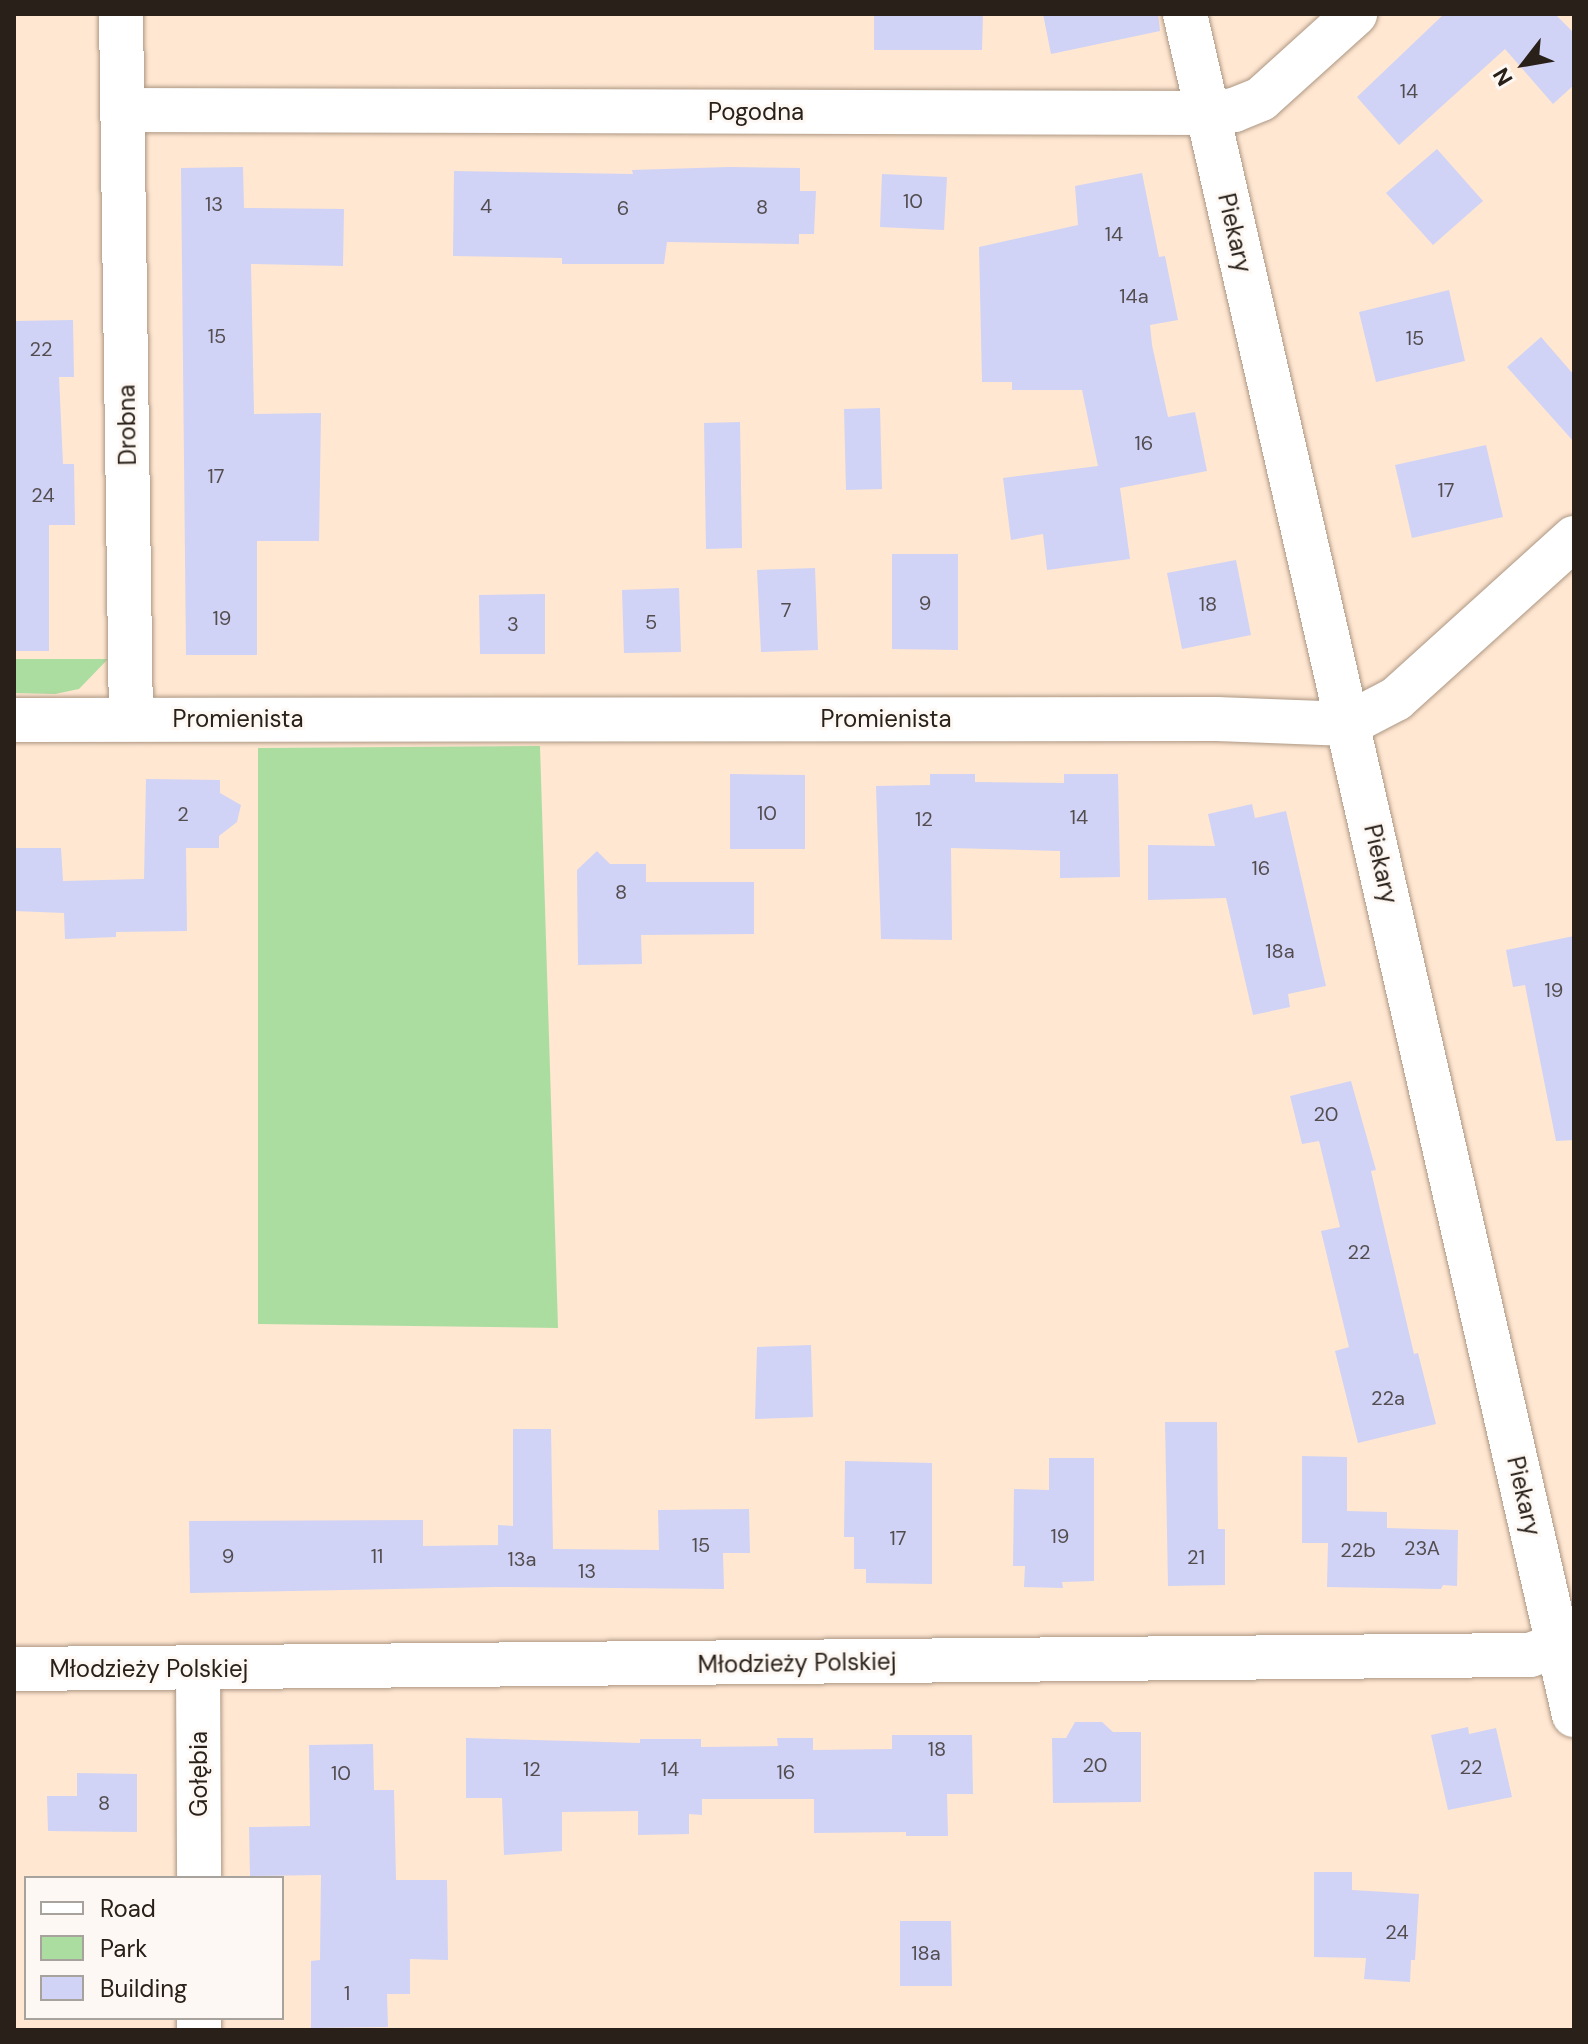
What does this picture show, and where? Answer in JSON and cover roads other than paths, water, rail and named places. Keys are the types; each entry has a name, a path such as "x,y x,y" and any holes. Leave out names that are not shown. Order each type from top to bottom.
{"street":[{"name":"Drobna","path":"121,14 131,719"},
{"name":"Piekary","path":"1185,14 1348,724 1566,1639 1574,1715"},
{"name":"Pogodna","path":"122,110 1207,113 1234,110 1261,99 1355,14"},
{"name":"Promienista","path":"131,719 1217,719 1348,724 1396,699 1574,538"},
{"path":"14,720 131,719"},
{"name":"Młodzieży Polskiej","path":"14,1669 1518,1655 1566,1639"},
{"name":"Gołębia","path":"198,1669 199,1876"}]}
